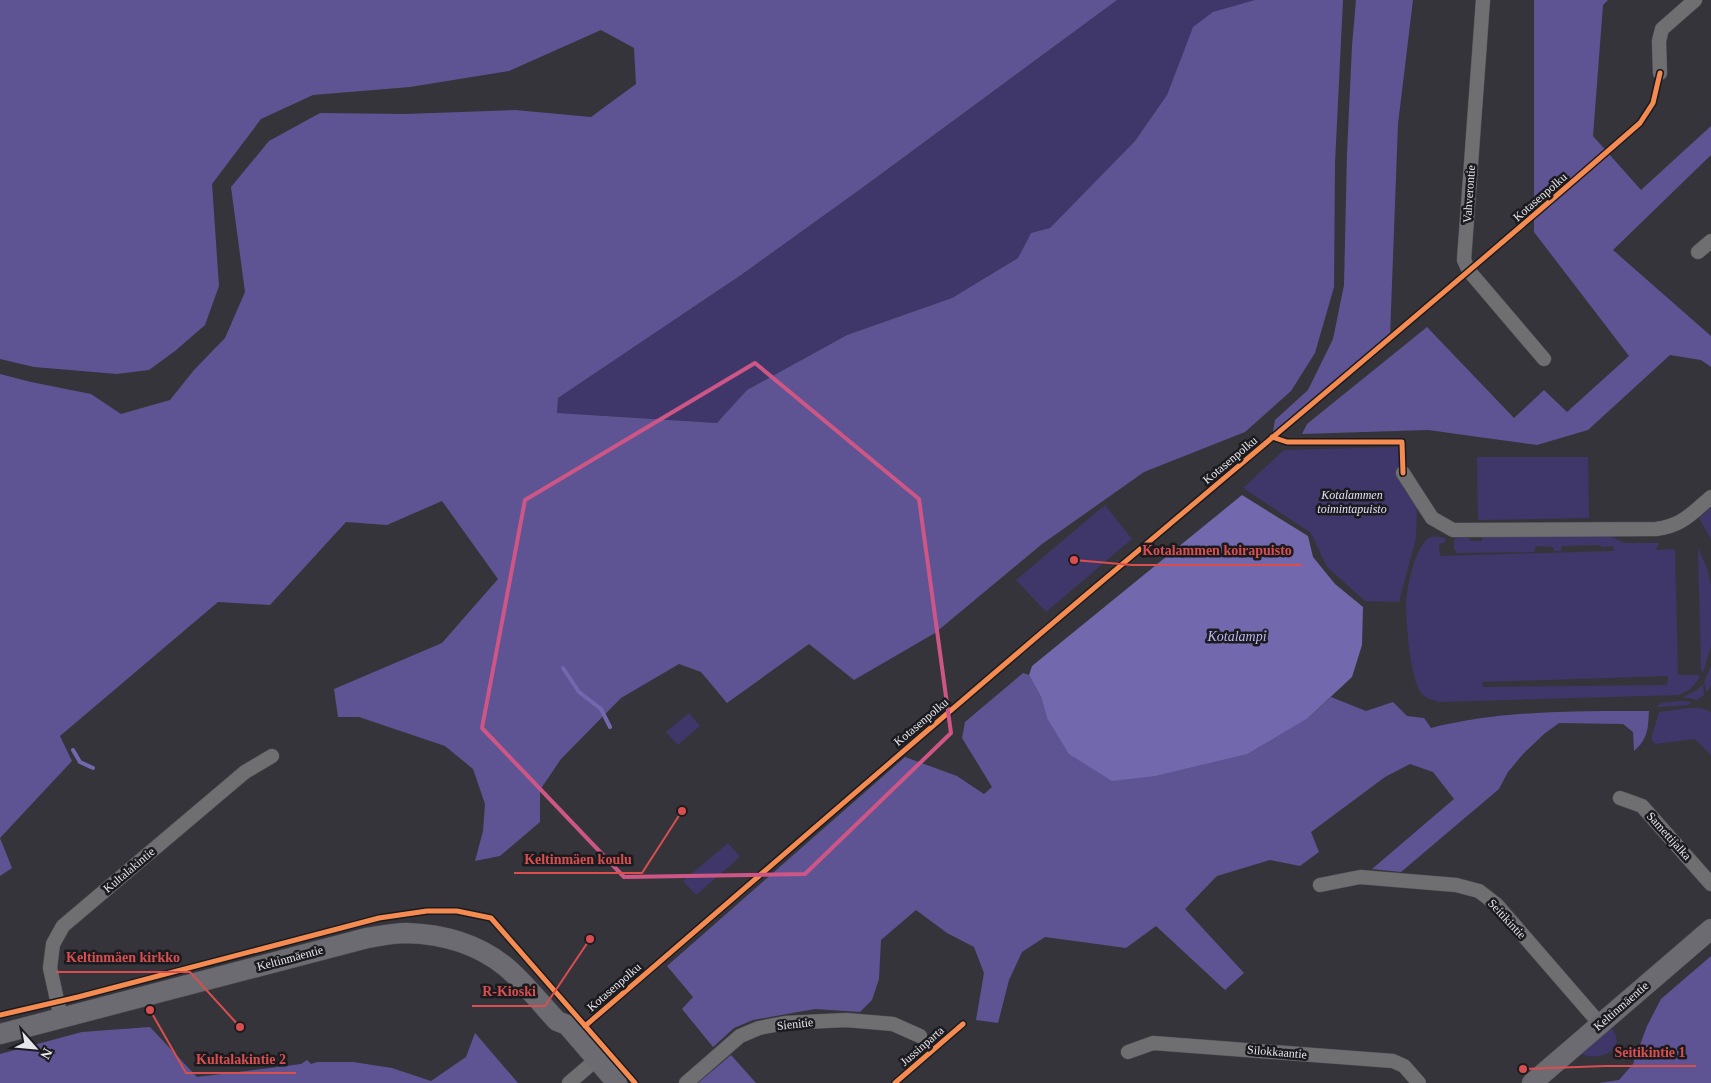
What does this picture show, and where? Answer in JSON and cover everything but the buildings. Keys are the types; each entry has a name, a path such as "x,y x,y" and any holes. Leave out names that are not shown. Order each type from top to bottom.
{"main road":[{"name":"Keltinmäentie","path":"1532,1083 1711,929"},
{"name":"Keltinmäentie","path":"0,1034 367,938 404,933 435,935 461,942 484,952 507,968 557,1020 567,1025 593,1063 603,1083"},
{"name":"Keltinmäentie","path":"593,1063 617,1083"}],"street":[{"name":"Vahverontie","path":"1483,0 1464,260 1469,271 1544,359"},
{"path":"1660,73 1659,41 1662,30 1695,0"},
{"path":"1698,252 1711,241"},
{"path":"1403,473 1432,518 1452,530 1670,528 1688,517 1711,497"},
{"name":"Kultalakintie","path":"61,1018 50,968 52,944 63,926 245,772 272,756"},
{"name":"Samettijalka","path":"1620,798 1642,806 1711,884"},
{"name":"Seitikintie","path":"1320,885 1360,878 1456,885 1479,891 1497,905 1600,1024"},
{"name":"Sienitie","path":"686,1083 740,1036 759,1028 785,1023 846,1020 893,1024 920,1036"},
{"name":"Silokkaantie","path":"1128,1052 1153,1042 1393,1061 1404,1066 1418,1083"},
{"path":"569,1083 593,1063"}],"highlighted area":[{"path":"755,363 919,499 951,733 805,874 624,877 482,728 525,500"}],"green space":[{"path":"1117,0 1255,0 1193,27 1167,95 1135,141 1050,228 1031,233 1018,258 952,298 847,335 747,390 718,423 557,413 558,398 741,275"},
{"name":"Kotalammen toimintapuisto","path":"1398,447 1403,488 1417,507 1416,538 1399,602 1365,601 1327,567 1311,533 1243,488 1284,450"},
{"path":"1477,457 1588,457 1589,518 1478,520"},
{"path":"1105,505 1132,539 1046,612 1016,580"},
{"path":"1711,508 1711,539 1699,518"},
{"path":"1607,535 1625,543 1658,543 1655,550 1675,549 1678,675 1698,675 1700,678 1689,690 1679,695 1439,702 1426,697 1422,694 1414,677 1408,636 1406,603 1410,578 1416,558 1424,542 1429,538 1435,536 1444,538 1446,542 1439,544 1440,556 1614,551 1613,546 1602,547 1599,545 1562,546 1561,551 1555,551 1552,547 1536,546 1534,552 1457,553 1454,549 1454,539 1461,537 1469,538 1470,541 1482,541 1482,537","holes":["1668,676 1667,685 1483,687 1482,682"]},
{"path":"1698,548 1707,568 1711,585 1711,646 1703,673 1701,670"},
{"path":"1711,666 1711,685 1707,693 1704,682"},
{"path":"1703,684 1704,695 1697,700 1683,697 1697,690"},
{"path":"1692,702 1688,705 1657,707 1661,703"},
{"path":"1701,708 1711,712 1711,755 1695,739 1655,744 1651,739 1659,712"},
{"path":"689,713 700,726 678,745 666,732"},
{"path":"728,843 740,857 696,895 683,881"},
{"path":"1607,1028 1612,1029 1616,1037 1616,1044 1613,1049 1601,1055 1587,1056 1582,1054 1582,1051"}],"shaded area":[{"path":"0,0 1117,0 741,275 558,398 557,413 717,423 747,390 847,335 952,298 1018,258 1031,233 1050,228 1135,141 1167,95 1193,27 1213,12 1255,0 1343,0 1335,163 1334,287 1315,353 1291,391 1245,432 1144,472 1042,544 935,633 854,680 809,644 727,703 701,672 679,664 621,698 561,759 540,790 540,822 500,856 475,861 483,831 485,804 473,769 445,746 359,717 338,717 334,689 442,643 498,579 442,501 387,525 346,522 270,605 218,602 60,736 72,761 0,838 0,374 91,394 121,414 170,400 194,370 225,338 245,292 231,187 269,141 320,113 405,114 515,110 591,117 636,84 634,48 601,30 509,71 410,87 313,95 261,119 212,184 219,286 205,325 149,370 117,374 34,367 0,359"},
{"path":"1356,0 1413,0 1398,124 1390,337 1272,437 1275,420 1308,390 1333,339 1344,285 1347,153"},
{"path":"1534,0 1608,0 1603,5 1593,136 1641,190 1711,126 1711,155 1613,250 1711,336 1711,367 1701,360 1670,355 1588,430 1537,445 1428,430 1302,434 1307,424 1427,327 1514,418 1544,390 1567,412 1629,356 1534,232"},
{"path":"1023,673 1029,675 1041,697 1047,718 1308,718 1331,697 1366,711 1393,702 1407,716 1424,718 1431,728 1485,718 1540,713 1649,711 1649,717 1645,738 1634,751 1633,732 1623,724 1559,723 1523,754 1508,772 1499,789 1401,872 1372,869 1454,799 1433,772 1410,764 1385,777 1311,832 1319,852 1300,866 1270,860 1217,876 1185,909 1244,973 1225,990 1156,926 1126,948 1045,937 1022,952 1009,980 998,1023 976,1020 984,973 974,947 947,933 916,910 881,940 879,979 872,1000 860,1012 815,1009 753,1020 734,1028 713,1047 682,1009 693,997 667,966 905,757 957,776 984,794 992,787 962,738 965,722"},
{"path":"0,838 12,868 0,876"},
{"path":"1711,956 1711,1083 1599,1083 1619,1080 1633,1064 1647,1026 1661,999"},
{"path":"150,1027 197,1077 301,1064 307,1060 311,1064 317,1062 353,1062 392,1068 431,1081 466,1057 475,1033 518,1083 0,1083 0,1054 82,1032"},
{"path":"731,1055 756,1083 698,1083"}],"water":[{"name":"Kotalampi","path":"1242,495 1308,536 1313,557 1335,584 1363,607 1362,645 1352,677 1308,718 1247,754 1155,776 1112,781 1069,754 1047,718 1041,697 1029,675 1032,666"}],"waterway":[{"path":"563,668 579,692 601,709 610,727"},
{"path":"73,750 80,762 93,768"}],"cycle path":[{"name":"Kotasenpolku","path":"585,1026 1093,589 1436,299 1640,123 1653,103 1660,73"},
{"path":"1272,437 1287,442 1402,442 1403,473"},
{"path":"0,1015 78,997 379,918 427,911 457,911 491,918 635,1083"},
{"name":"Jussinparta","path":"895,1083 963,1024"}],"place":[{"name":"Kotalammen koirapuisto","path":"1074,560"},
{"name":"Keltinmäen koulu","path":"682,811"},
{"name":"R-Kioski","path":"590,939"},
{"name":"Kultalakintie 2","path":"150,1010"},
{"name":"Keltinmäen kirkko","path":"240,1027"},
{"name":"Seitikintie 1","path":"1523,1069"}]}
